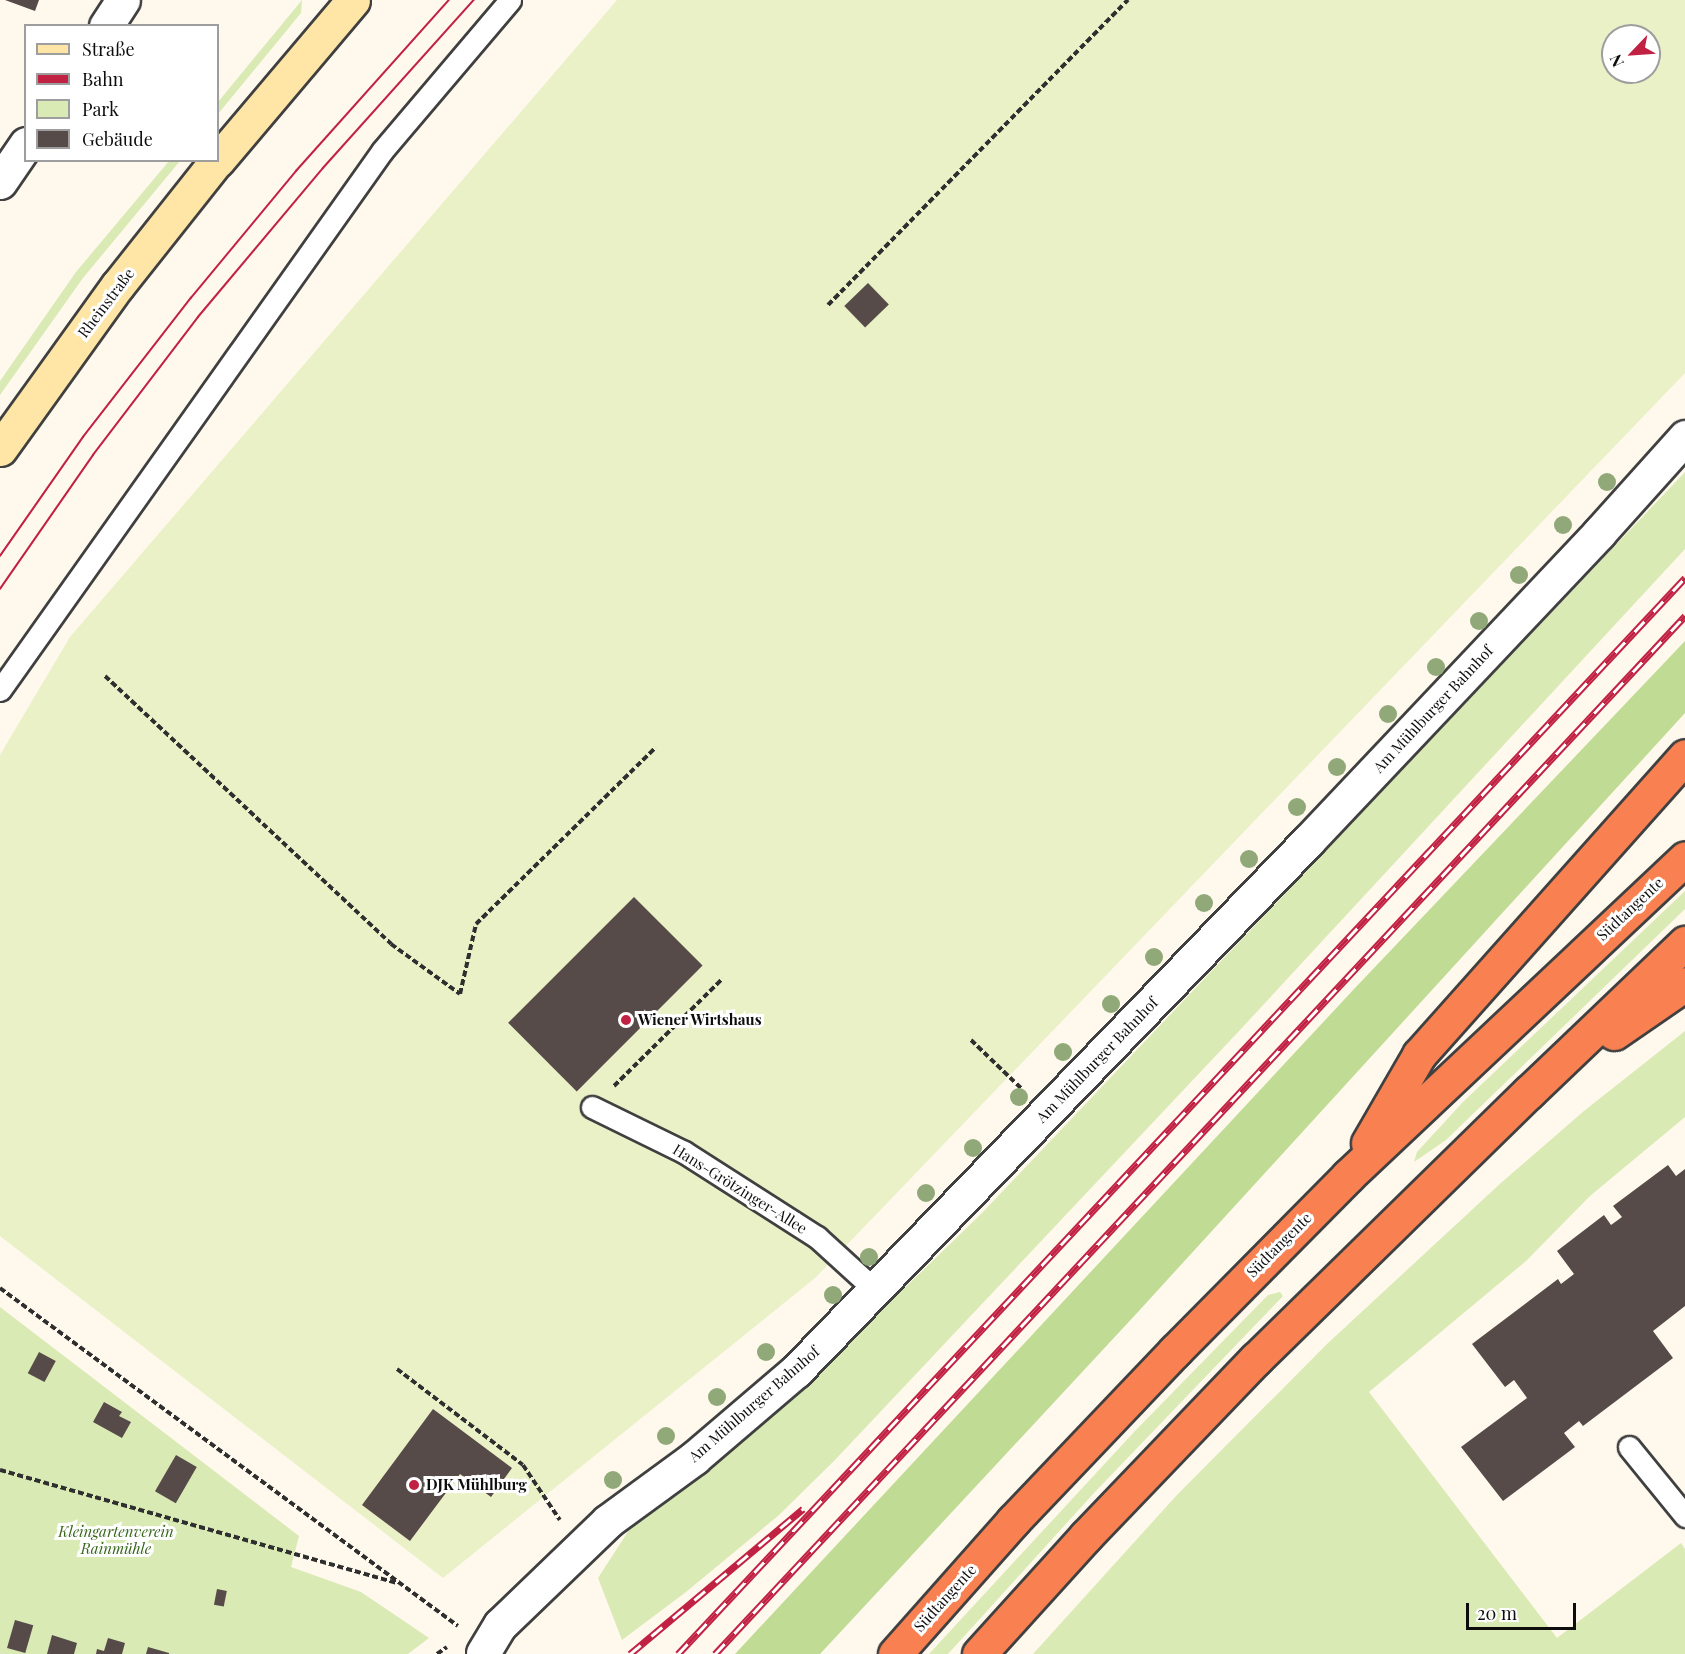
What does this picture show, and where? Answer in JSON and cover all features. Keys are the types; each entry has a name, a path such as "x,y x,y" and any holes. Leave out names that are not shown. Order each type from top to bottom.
{"highway":[{"path":"1348,1176 1419,1056 1685,756"},
{"name":"Südtangente","path":"895,1654 1021,1512 1175,1351 1348,1176 1685,858"},
{"path":"979,1654 1086,1536 1256,1359 1685,943"},
{"path":"1529,1092 1685,984"}],"main road":[{"name":"Rheinstraße","path":"219,158 353,0"},
{"name":"Rheinstraße","path":"0,449 118,285 215,162"}],"street":[{"path":"106,24 123,0"},
{"path":"0,182 24,147"},
{"name":"Am Mühlburger Bahnhof","path":"482,1653 500,1625 608,1521 694,1458 787,1378 875,1290 1324,824 1599,533 1685,438"}],"lane":[{"path":"0,690 382,151 510,0"},
{"name":"Hans-Grötzinger-Allee","path":"592,1107 684,1152 817,1237 875,1290"},
{"path":"1629,1447 1685,1516"}],"path":[{"path":"828,306 1128,0"},
{"path":"105,676 391,944 460,994 476,924 656,747"},
{"path":"592,1107 723,978"},
{"path":"971,1040 1046,1112"},
{"path":"0,1288 468,1634 482,1653"},
{"path":"397,1369 523,1465 579,1548"},
{"path":"0,1470 403,1585"}],"green space":[{"path":"302,0 301,13 219,113 219,101"},
{"path":"617,0 1685,0 1685,373 815,1278 443,1578 0,1236 0,755 70,637"},
{"path":"168,162 179,162 83,278 0,395 0,381 76,272"},
{"path":"1685,472 1685,549 1240,1030 835,1460 779,1515 686,1592 622,1640 598,1578 629,1530 722,1458 825,1365 982,1213"},
{"path":"1685,641 1685,713 1137,1313 820,1654 735,1654 1355,988"},
{"path":"1685,891 1685,909 1446,1140 1414,1162 1417,1152 1463,1102"},
{"path":"1685,1031 1685,1117 1590,1196 1526,1261 1369,1392 1557,1638 1681,1543 1685,1549 1685,1654 1033,1654 1176,1496 1327,1344 1502,1182 1584,1111"},
{"path":"1280,1292 1283,1296 1093,1494 948,1654 929,1654 1134,1432 1268,1295"},
{"name":"Kleingartenverein Rainmühle","path":"0,1307 299,1536 291,1567 361,1592 429,1638 408,1654 0,1654"}],"building":[{"path":"5,0 39,0 35,11"},
{"path":"868,283 889,305 865,328 844,306"},
{"path":"634,897 703,966 577,1091 508,1023"},
{"path":"1668,1165 1676,1176 1685,1169 1685,1306 1653,1331 1673,1358 1583,1426 1579,1421 1564,1433 1575,1447 1503,1501 1461,1447 1527,1398 1514,1380 1505,1387 1472,1344 1558,1279 1561,1284 1574,1274 1557,1251 1604,1215 1611,1225 1622,1217 1613,1206"},
{"path":"39,1352 56,1361 45,1382 28,1373"},
{"path":"104,1402 122,1412 119,1416 131,1422 122,1438 93,1422"},
{"name":"DJK Mühlburg","path":"433,1409 512,1468 491,1497 460,1474 410,1541 362,1505"},
{"path":"176,1455 197,1467 176,1503 155,1491"},
{"path":"217,1589 227,1591 224,1607 214,1605"},
{"path":"15,1620 33,1625 25,1653 7,1648"},
{"path":"52,1635 77,1643 74,1654 47,1654"},
{"path":"108,1638 125,1643 122,1654 96,1654 97,1649 104,1651"},
{"path":"148,1647 169,1653 169,1654 146,1654"}],"tram line":[{"path":"0,556 83,437 191,298 296,171 449,0"},
{"path":"0,589 93,455 198,317 323,168 474,0"}],"railway":[{"path":"678,1654 1685,578"},
{"path":"715,1654 1685,616"},
{"path":"630,1654 803,1509"}],"place":[{"name":"Wiener Wirtshaus","path":"626,1020"},
{"name":"DJK Mühlburg","path":"414,1485"}]}
